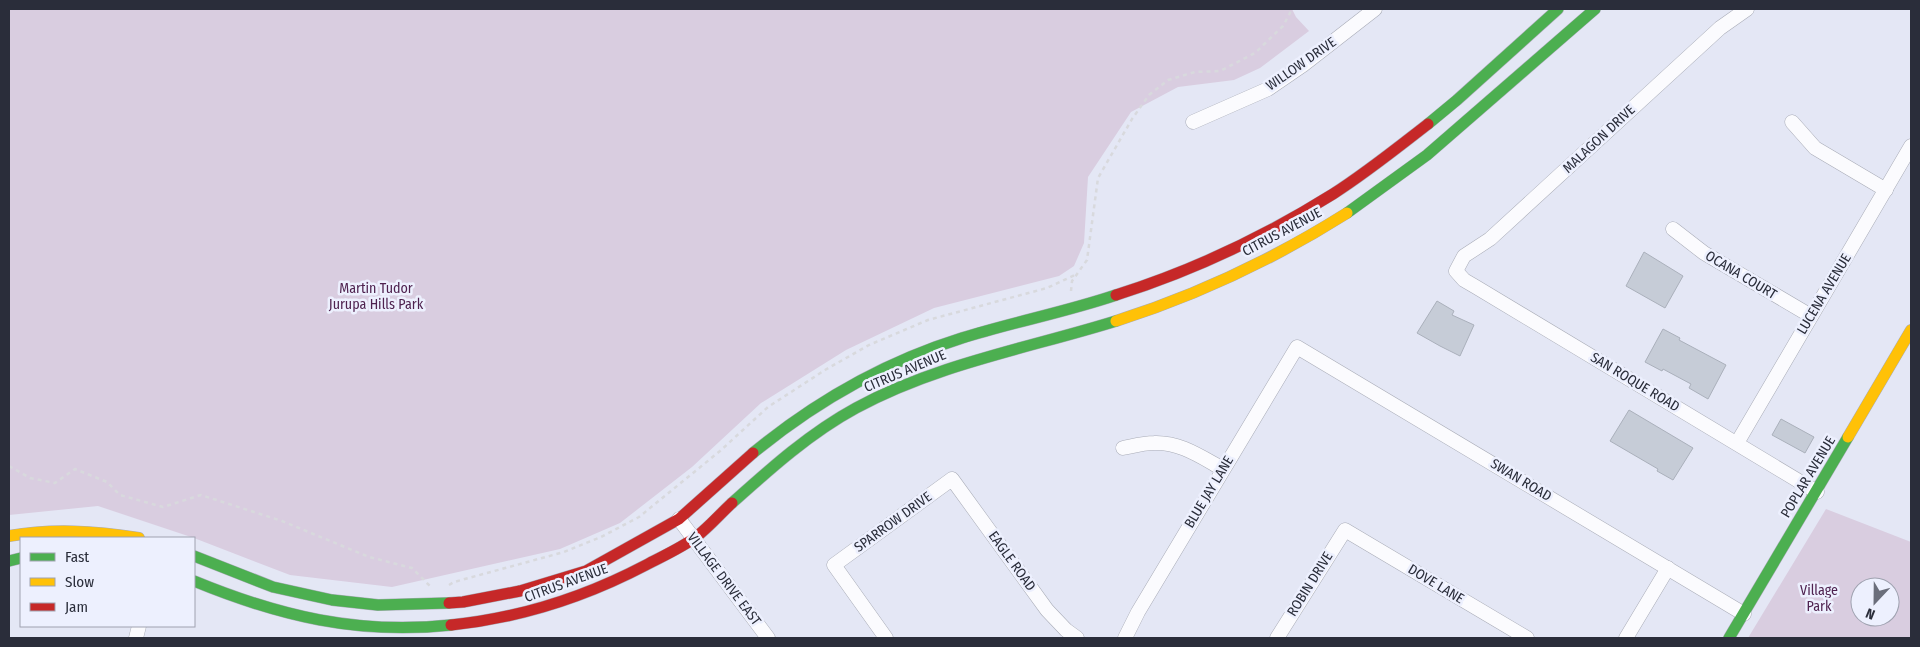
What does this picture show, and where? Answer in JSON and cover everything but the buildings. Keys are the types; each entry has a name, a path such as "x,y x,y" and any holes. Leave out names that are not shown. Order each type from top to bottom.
{"street":[{"name":"WILLOW DRIVE","path":"1192,122 1268,89 1303,66 1375,9"},
{"name":"CITRUS AVENUE","path":"195,556 273,587 332,600 378,605 462,602 520,591 586,571 679,519 754,452 803,414 869,375 924,351 962,338 1106,299 1154,283 1246,242 1292,218 1333,194 1381,161 1457,100 1558,9"},
{"name":"CITRUS AVENUE","path":"195,581 265,608 329,622 381,628 426,628 470,625 501,620 547,608 604,588 647,566 694,538 781,460 841,417 880,395 923,376 964,362 1152,309 1209,287 1306,238 1340,218 1428,154 1595,9"},
{"name":"MALAGON DRIVE","path":"1456,271 1464,256 1490,239 1720,28 1747,9"},
{"path":"1792,122 1815,148 1886,190"},
{"name":"LUCENA AVENUE","path":"1737,443 1911,146"},
{"name":"OCANA COURT","path":"1673,230 1698,250 1810,316"},
{"name":"SAN ROQUE ROAD","path":"1456,271 1464,280 1817,492"},
{"name":"POPLAR AVENUE","path":"1730,638 1911,330"},
{"name":"BLUE JAY LANE","path":"1125,638 1138,612 1297,347"},
{"name":"SWAN ROAD","path":"1297,347 1744,614"},
{"path":"1123,448 1152,443 1170,444 1183,448 1223,469"},
{"name":"SPARROW DRIVE","path":"886,638 834,565 952,479"},
{"name":"EAGLE ROAD","path":"952,479 1048,610 1066,630 1077,638"},
{"name":"VILLAGE DRIVE EAST","path":"679,519 768,638"},
{"path":"9,536 63,530 133,537"},
{"name":"ROBIN DRIVE","path":"1277,638 1345,530"},
{"name":"DOVE LANE","path":"1345,530 1527,638"},
{"path":"1626,638 1668,568"}],"path":[{"path":"1071,299 1072,281 1087,260 1098,178 1132,119 1149,95 1168,80 1195,72 1220,71 1255,53 1283,26 1290,13 1290,9"},
{"path":"446,588 454,582 564,552 601,537 639,517 720,451 768,407 825,370 869,345 928,320 1046,288 1077,274"},
{"path":"9,466 30,478 55,483 75,469 107,482 120,495 163,506 201,494 282,521 369,557 412,568 433,588"}],"green space":[{"name":"Martin Tudor Jurupa Hills Park","path":"9,9 1292,9 1296,17 1309,31 1260,68 1234,80 1178,87 1131,112 1088,177 1084,243 1074,266 1059,276 934,308 846,350 761,403 692,467 620,523 560,549 392,587 290,575 195,537 98,506 9,515"},
{"name":"Village Park","path":"1826,509 1911,542 1911,638 1748,638"}],"traffic: fast":[{"path":"1428,124 1558,9"},
{"path":"1347,213 1427,155 1595,9"},
{"path":"753,453 801,417 878,371 962,338 1116,295"},
{"path":"732,503 776,464 823,428 856,408 887,393 951,368 1116,321"},
{"path":"1729,638 1848,437"},
{"path":"195,556 273,587 332,600 378,605 449,603"},
{"path":"9,561 20,558"},
{"path":"195,581 257,604 320,620 351,625 384,627 451,625"}],"traffic: slow":[{"path":"1116,321 1206,288 1292,246 1347,213"},
{"path":"1848,437 1911,330"},
{"path":"9,536 74,531 131,537"}],"traffic: jam":[{"path":"1116,295 1200,264 1282,224 1345,186 1428,124"},
{"path":"449,603 520,591 586,571 679,519 753,453"},
{"path":"451,625 477,622 527,611 600,587 690,541 732,503"}]}
